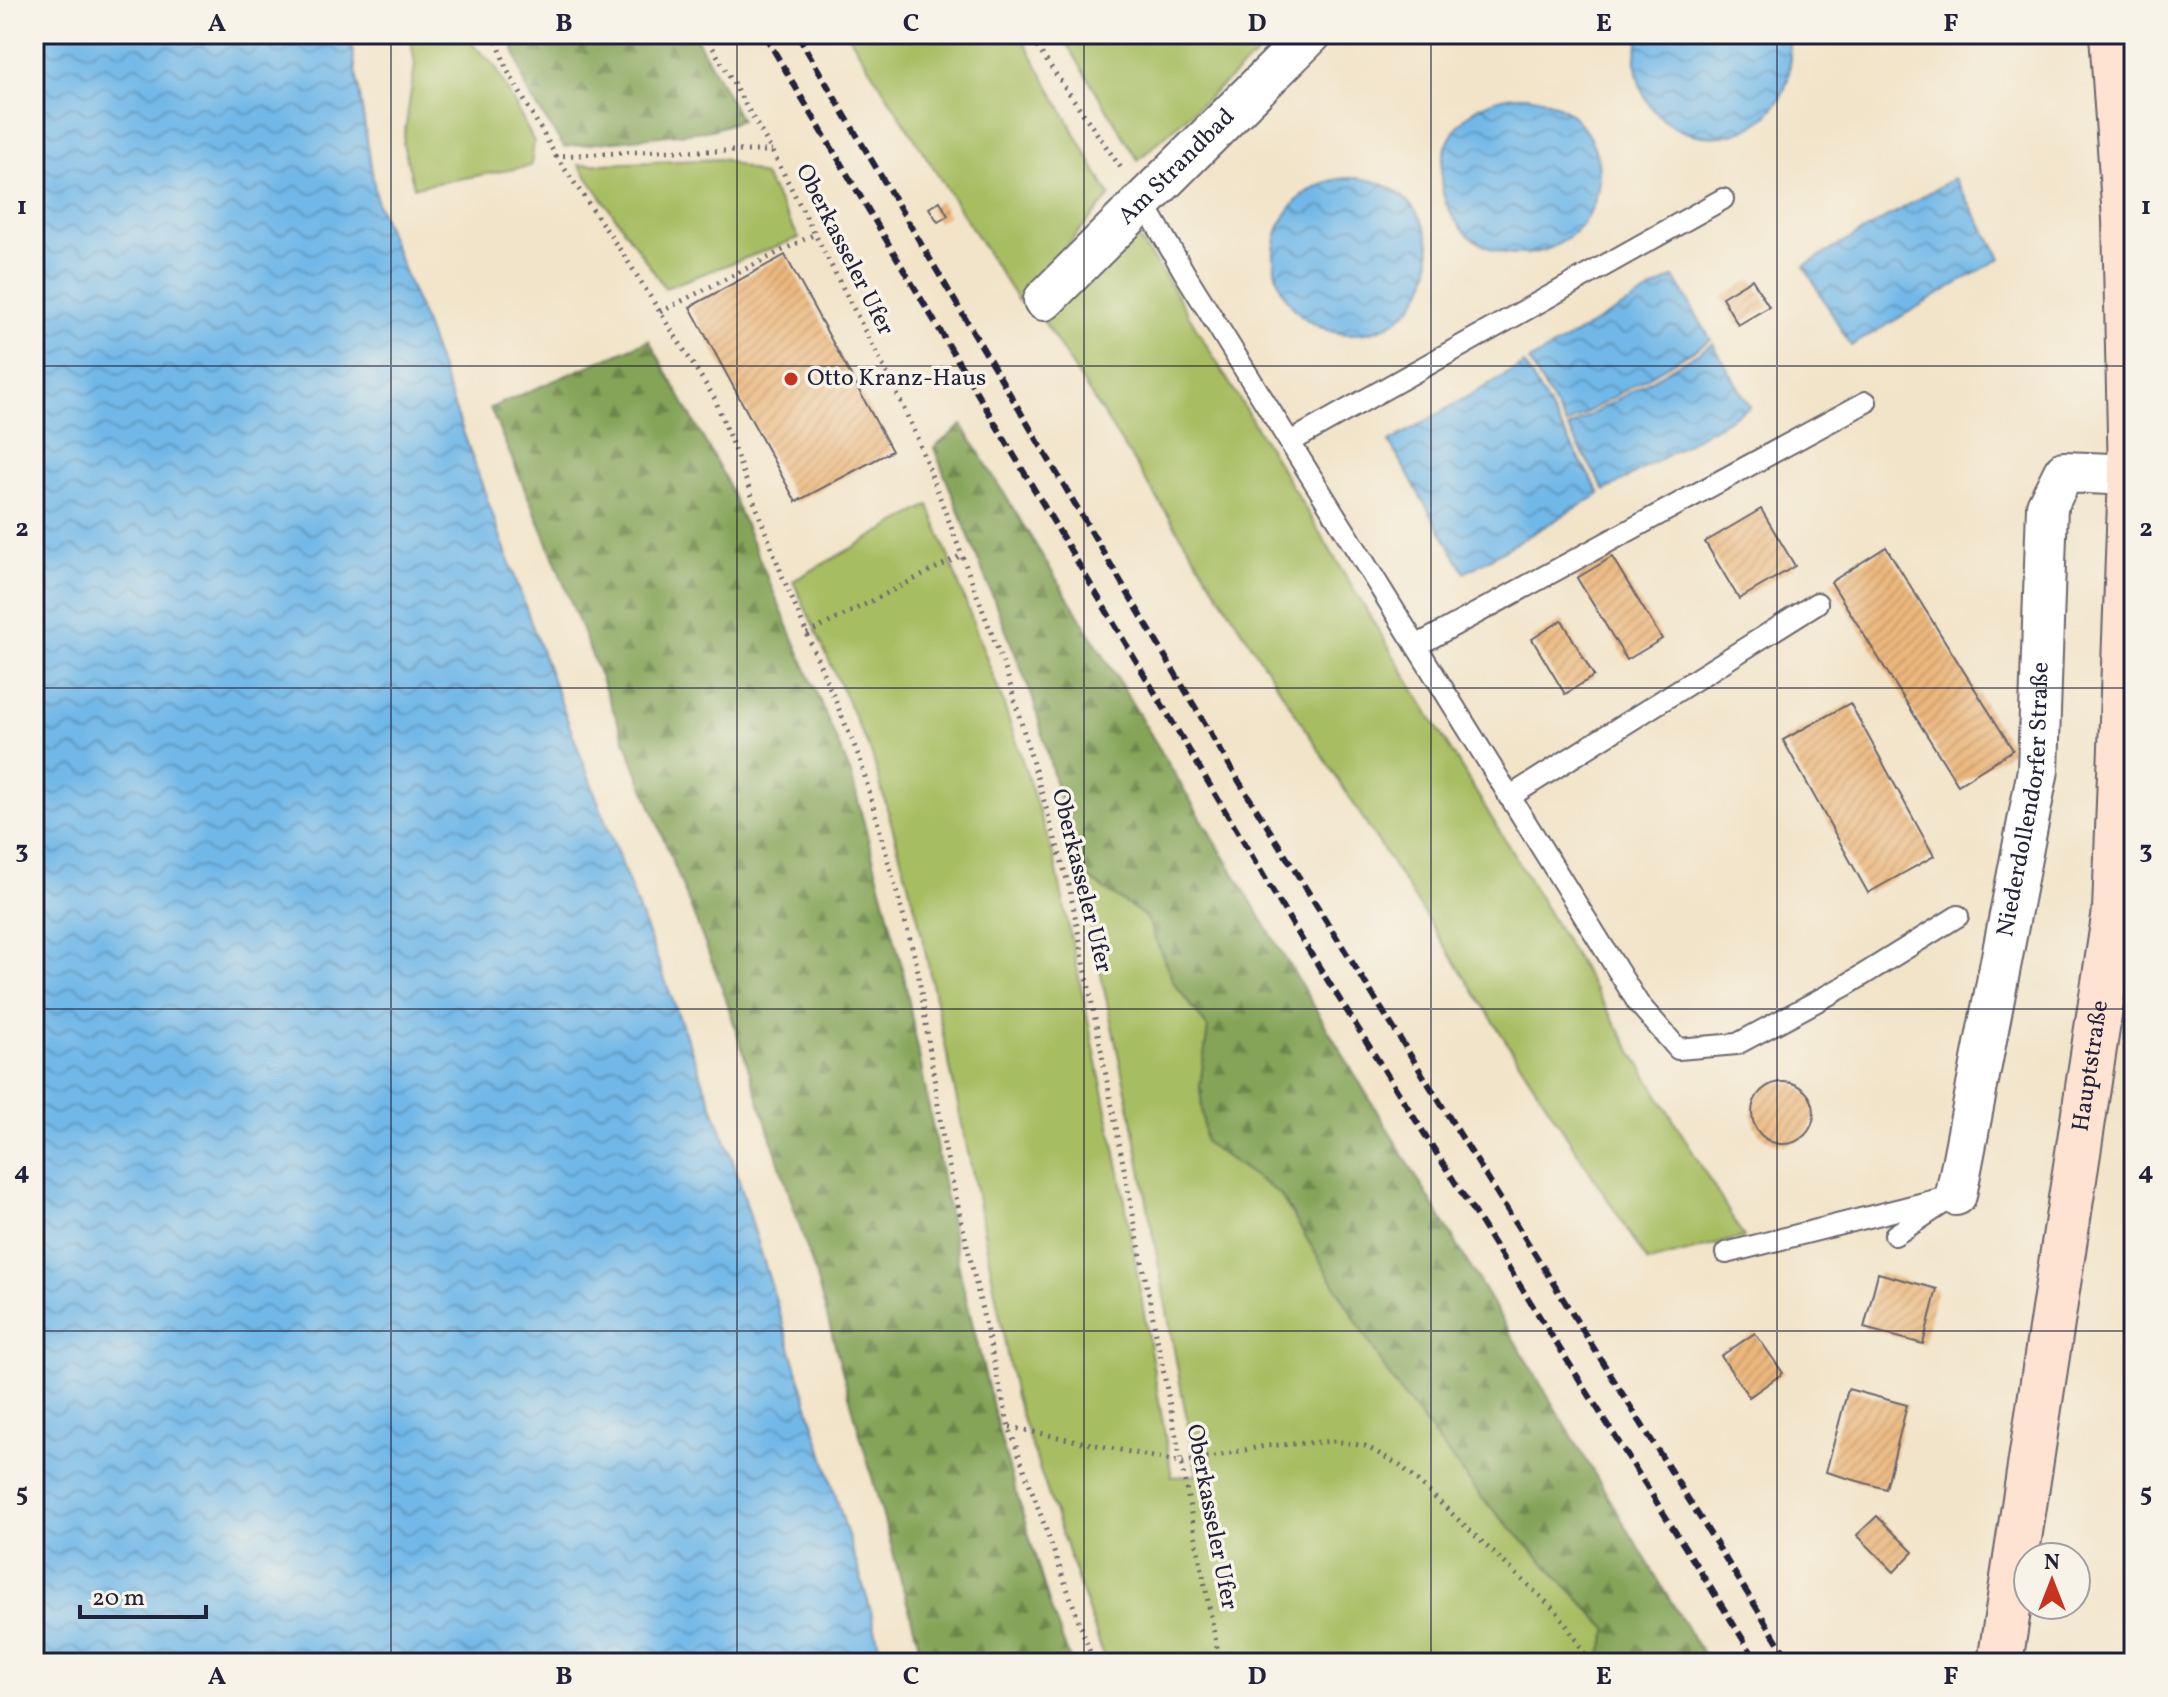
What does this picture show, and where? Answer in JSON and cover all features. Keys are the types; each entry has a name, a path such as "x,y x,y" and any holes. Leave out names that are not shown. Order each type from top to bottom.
{"main road":[{"name":"Hauptstraße","path":"2003,1646 2115,911 2132,475 2125,219 2112,34"}],"street":[{"name":"Am Strandbad","path":"1044,300 1311,34"},
{"name":"Niederdollendorfer Straße","path":"1956,1195 2038,770 2047,506 2064,472 2132,475"}],"lane":[{"path":"1290,442 1723,199"},
{"path":"1143,201 1638,1003 1678,1049 1737,1044 1845,986 1958,916"},
{"path":"1416,646 1866,402"},
{"path":"1509,797 1817,603"},
{"path":"1895,1235 1956,1195"},
{"path":"1726,1253 1956,1195"}],"path":[{"path":"495,34 506,68 556,156 715,399 807,634 860,759 917,965 944,1145 1009,1427 1094,1663"},
{"name":"Oberkasseler Ufer","path":"705,34 772,151 895,389 918,440 1007,674 1070,890 1220,1663"},
{"path":"1028,34 1143,201"},
{"path":"556,156 659,151 772,151"},
{"path":"660,312 815,234"},
{"path":"807,634 962,555"},
{"path":"1009,1427 1183,1463 1264,1446 1335,1441 1365,1446 1400,1465 1559,1614 1591,1663"}],"green space":[{"path":"410,34 462,34 495,66 534,142 531,166 414,187 403,144 415,65"},
{"path":"509,34 694,34 741,120 712,130 564,147 528,93"},
{"path":"848,34 1020,34 1110,196 1018,301"},
{"path":"1061,34 1280,34 1138,160"},
{"path":"723,159 764,176 799,238 665,288 579,165"},
{"path":"1134,232 1168,281 1744,1237 1648,1262 1042,319"},
{"path":"649,340 725,478 851,774 903,971 961,1277 1003,1448 1050,1606 1071,1663 924,1663 814,1270 723,990 543,531 490,408"},
{"path":"962,425 1708,1663 1597,1663 1609,1630 1483,1499 1395,1385 1280,1194 1205,1142 1200,1086 1208,1028 1174,983 1146,917 1079,872 1033,699 934,448"},
{"path":"929,505 1003,702 1054,857 1120,1173 1172,1477 1197,1475 1131,1114 1079,872 1146,917 1174,983 1208,1028 1200,1086 1205,1142 1280,1194 1395,1385 1483,1499 1609,1630 1597,1663 1106,1663 1015,1397 975,1185 918,918 872,755 793,581"}],"water":[{"path":"34,34 350,34 377,203 422,316 534,631 733,1161 871,1611 883,1663 34,1663"},
{"path":"1640,34 1787,34 1789,74 1776,104 1754,125 1726,135 1696,135 1668,123 1647,100 1636,64"},
{"path":"1520,96 1550,102 1576,119 1593,145 1599,175 1593,205 1576,231 1550,248 1520,254 1490,248 1464,231 1447,205 1441,175 1447,145 1464,119 1490,102"},
{"path":"1352,178 1382,184 1407,201 1424,226 1430,256 1424,286 1407,311 1382,328 1352,334 1322,328 1297,311 1280,286 1274,256 1280,226 1297,201 1322,184"},
{"path":"1954,178 2001,258 1851,346 1804,266"},
{"path":"1674,277 1711,340 1566,425 1529,361"},
{"path":"1713,344 1750,407 1605,491 1568,428"},
{"path":"1524,364 1600,494 1465,573 1389,442"}],"building":[{"path":"940,201 948,216 938,222 929,208"},
{"name":"Otto Kranz-Haus","path":"785,255 892,451 796,502 690,307"},
{"path":"1752,279 1769,307 1738,325 1722,297"},
{"path":"1761,509 1795,566 1739,599 1705,542"},
{"path":"1886,547 2013,750 1958,785 1831,582"},
{"path":"1612,557 1662,639 1627,660 1577,578"},
{"path":"1562,620 1594,676 1565,694 1532,639"},
{"path":"1850,703 1934,856 1868,893 1783,740"},
{"path":"1783,1082 1795,1084 1805,1091 1812,1101 1812,1125 1805,1135 1795,1142 1783,1144 1771,1142 1761,1135 1754,1125 1752,1113 1754,1101 1761,1091 1771,1084"},
{"path":"1878,1273 1937,1289 1923,1344 1864,1328"},
{"path":"1755,1333 1783,1373 1749,1397 1721,1356"},
{"path":"1848,1389 1907,1405 1886,1489 1826,1472"},
{"path":"1877,1516 1913,1552 1894,1572 1857,1535"}],"railway":[{"path":"764,34 1294,927 1758,1663"},
{"path":"797,34 1240,783 1791,1663"}],"place":[{"name":"Otto Kranz-Haus","path":"791,379"}]}
